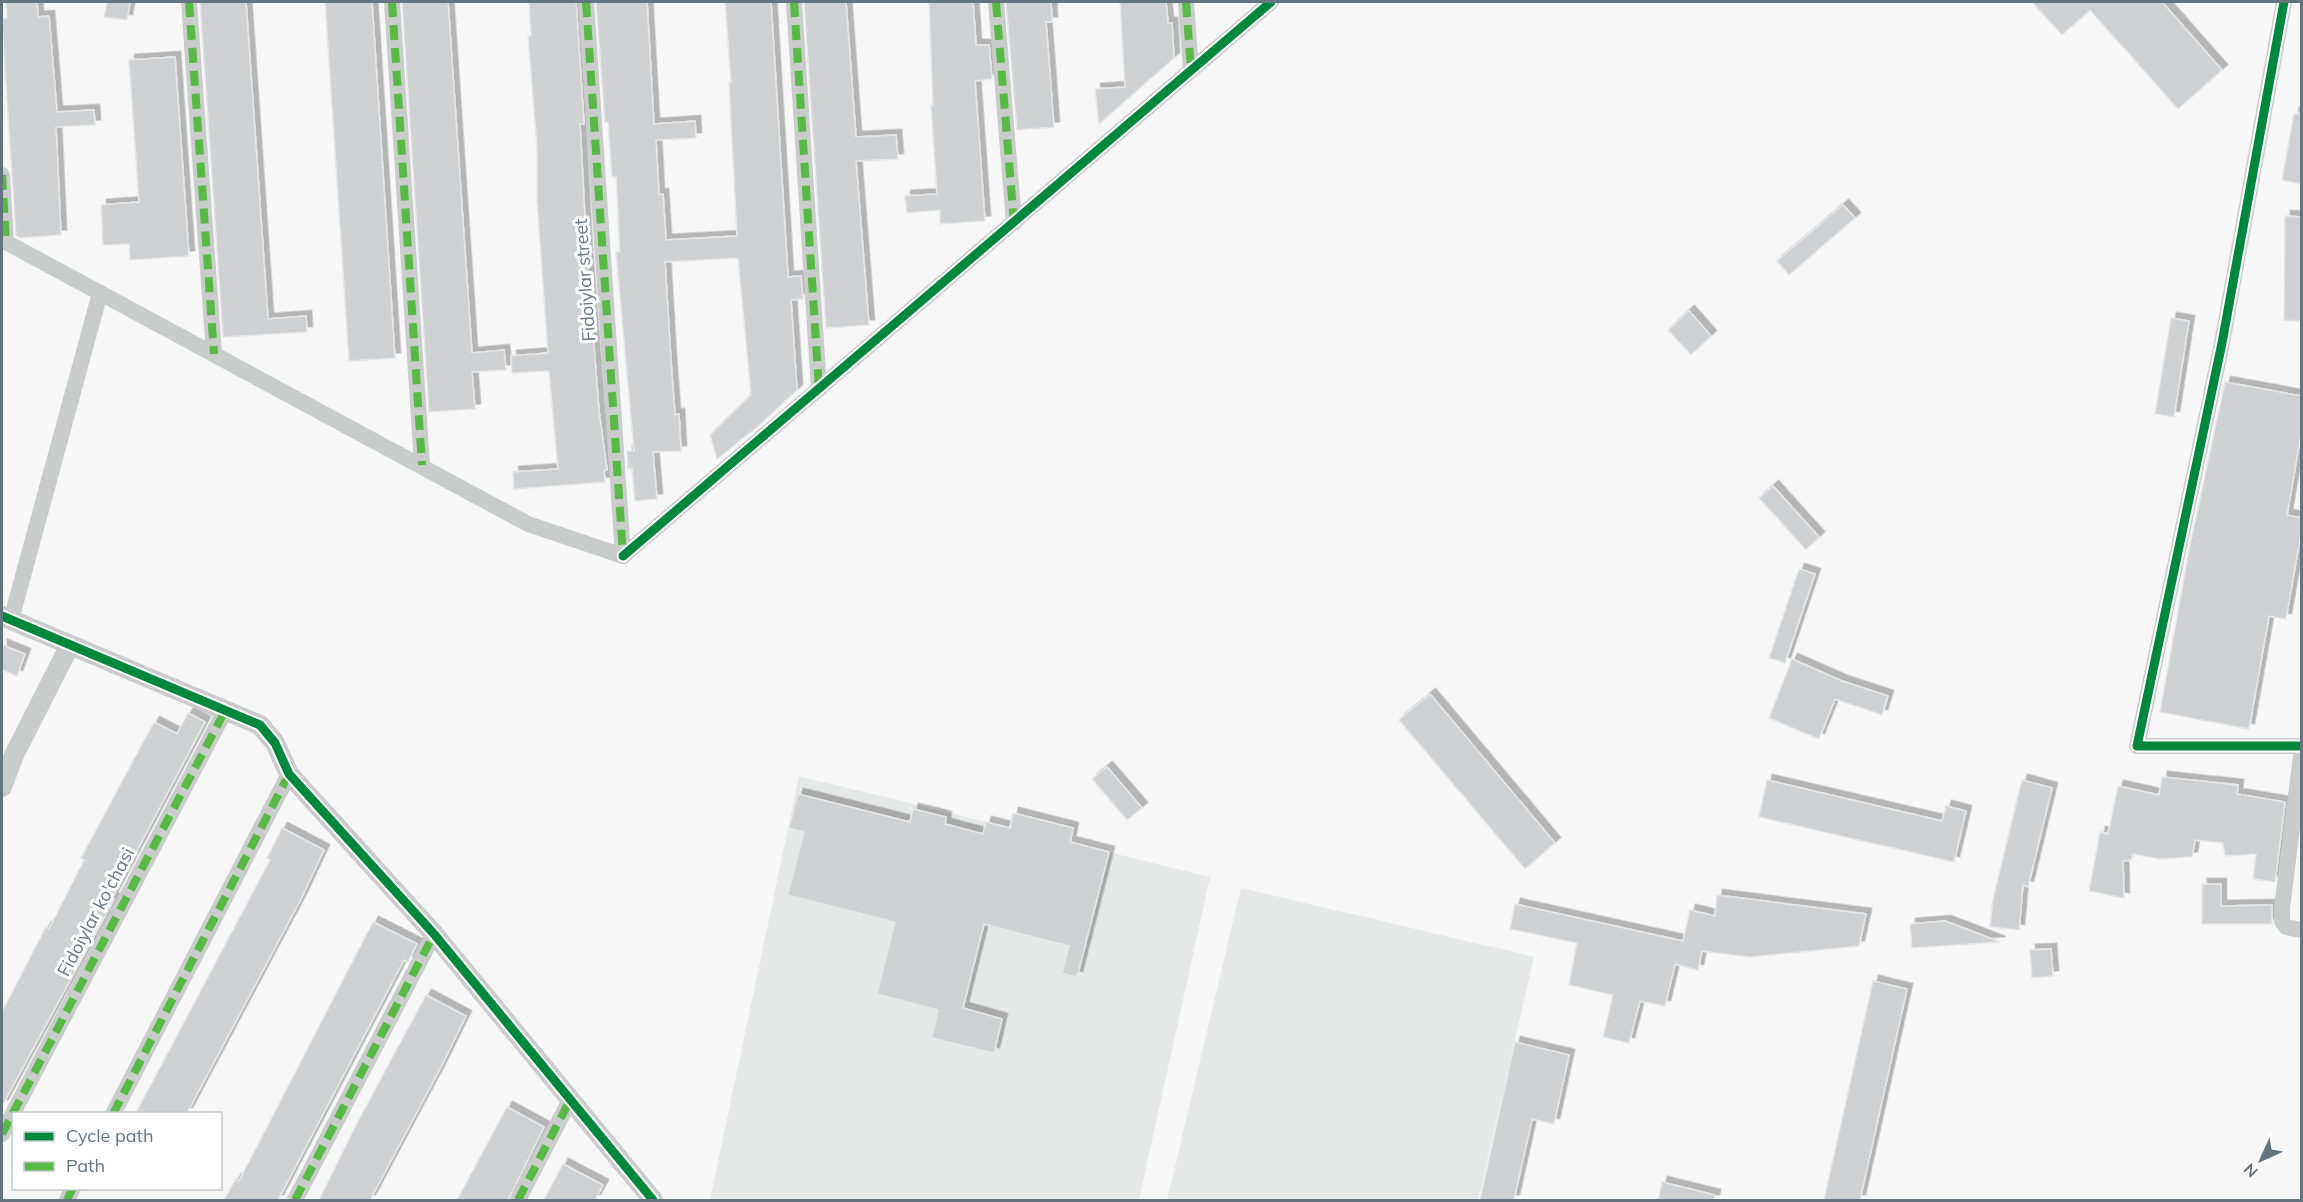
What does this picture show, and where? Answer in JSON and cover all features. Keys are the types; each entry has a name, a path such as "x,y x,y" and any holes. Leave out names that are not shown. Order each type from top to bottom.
{"street":[{"path":"189,2 214,354"},
{"path":"392,2 422,465"},
{"name":"Fidoiylar street","path":"586,2 623,556"},
{"path":"794,2 819,389"},
{"path":"996,2 1014,223"},
{"path":"1186,2 1191,70"},
{"path":"2,175 4,241 528,524 623,556 1271,2"},
{"path":"2284,2 2222,343 2137,746 2301,747 2282,908 2282,921 2286,927 2301,930"},
{"path":"100,292 6,618 251,719 268,733 290,774 434,934 569,1102 653,1200"},
{"path":"2,787 14,754 70,645"},
{"name":"Fidoiylar ko'chasi","path":"14,1112 226,709"},
{"path":"113,1112 290,774"},
{"path":"295,1200 434,934"},
{"path":"518,1200 569,1102"},
{"name":"Fidoiylar ko'chasi","path":"2,1134 12,1115"}],"shaded area":[{"path":"799,776 1210,877 1139,1200 710,1200"},
{"path":"1241,888 1534,957 1478,1200 1167,1200"}],"building":[{"path":"6,2 37,2 38,17 49,16 57,112 94,110 95,125 56,127 61,235 20,238 16,236 2,24 2,19 7,18"},
{"path":"107,2 130,2 127,20 104,17"},
{"path":"200,2 246,2 268,319 306,316 307,332 223,337"},
{"path":"325,2 372,2 395,358 349,361"},
{"path":"402,2 448,2 472,353 504,350 506,370 472,372 475,409 429,412"},
{"path":"529,2 576,2 584,124 580,124 587,256 599,411 607,470 604,471 605,482 514,489 513,472 558,469 549,371 512,373 511,356 548,353 537,201 537,147 528,36 531,36"},
{"path":"596,2 647,2 654,124 695,121 696,138 656,140 659,195 663,194 666,240 737,236 729,82 731,82 725,2 771,2 788,277 801,276 803,299 791,300 797,390 756,428 717,459 710,435 751,395 738,258 665,262 675,415 679,414 681,451 653,452 657,499 635,501 632,468 628,469 627,451 634,451 616,252 620,252 616,177 612,177 608,122 605,122"},
{"path":"804,2 846,2 856,137 896,135 898,159 856,161 869,325 826,328"},
{"path":"929,2 973,2 976,45 989,45 992,79 975,81 985,221 940,224 940,210 907,213 905,196 937,194 931,105 933,105"},
{"path":"1006,2 1051,2 1052,22 1046,22 1054,127 1017,130"},
{"path":"1120,2 1166,2 1168,23 1172,23 1174,58 1099,124 1095,89 1125,87"},
{"path":"2032,2 2162,2 2222,70 2178,109 2090,10 2062,35"},
{"path":"175,57 189,256 130,260 129,244 103,245 101,205 139,202 129,60"},
{"path":"2294,113 2301,114 2301,184 2282,180"},
{"path":"1843,205 1855,218 1789,275 1777,261"},
{"path":"2285,216 2301,217 2301,321 2284,320"},
{"path":"1689,311 1711,336 1691,355 1668,330"},
{"path":"2171,318 2189,321 2174,417 2155,414"},
{"path":"2225,382 2301,396 2301,434 2287,515 2301,518 2301,533 2286,619 2269,616 2249,729 2160,712 2189,550"},
{"path":"1773,486 1819,537 1806,550 1759,498"},
{"path":"1799,569 1815,574 1785,663 1769,658"},
{"path":"2,645 25,654 17,676 2,670"},
{"path":"1792,659 1842,681 1888,696 1882,715 1835,699 1819,739 1769,718"},
{"path":"1430,694 1555,843 1525,869 1399,720"},
{"path":"188,713 205,722 112,898 114,899 2,1106 2,1012 46,927 49,929 84,860 81,858 154,722 177,734"},
{"path":"1107,767 1142,808 1127,820 1092,779"},
{"path":"2162,777 2238,785 2237,794 2285,802 2275,882 2253,879 2256,854 2225,856 2223,843 2195,840 2192,857 2159,859 2133,854 2131,860 2123,861 2124,898 2089,891 2100,832 2108,834 2118,786 2159,795"},
{"path":"1767,780 1942,821 1946,806 1966,811 1954,862 1759,817"},
{"path":"2022,780 2052,788 2028,887 2023,885 2019,930 1990,927 1993,899"},
{"path":"798,794 910,822 913,809 946,817 945,824 983,834 986,822 1010,828 1013,813 1073,828 1070,842 1109,852 1077,977 1062,973 1069,946 984,924 963,1008 1002,1019 994,1053 932,1038 938,1010 877,994 895,922 788,895 804,832 789,828"},
{"path":"282,828 324,850 301,899 188,1112 137,1112 270,860 267,858"},
{"path":"2202,884 2221,884 2221,906 2272,905 2272,924 2202,924"},
{"path":"1717,895 1866,914 1859,946 1750,957 1702,951 1698,970 1675,964 1665,1006 1640,1001 1629,1043 1603,1037 1613,995 1569,985 1577,943 1510,929 1515,904 1683,941 1690,910 1715,916"},
{"path":"1945,921 2000,942 1912,948 1910,924"},
{"path":"373,922 417,944 408,962 404,960 278,1200 224,1200 236,1179 239,1181"},
{"path":"2051,949 2053,976 2032,978 2030,950"},
{"path":"1873,981 1907,989 1860,1200 1824,1200"},
{"path":"426,995 466,1016 441,1067 370,1200 319,1200 356,1125"},
{"path":"1515,1042 1569,1055 1554,1124 1532,1119 1514,1200 1480,1200"},
{"path":"507,1107 544,1127 508,1200 457,1200"},
{"path":"563,1164 603,1185 595,1200 544,1200"},
{"path":"1662,1182 1715,1195 1714,1200 1658,1200"}],"marked path":[{"path":"189,2 214,354"},
{"path":"392,2 422,465"},
{"path":"586,2 623,556"},
{"path":"794,2 819,389"},
{"path":"996,2 1014,223"},
{"path":"1186,2 1191,70"},
{"path":"2,175 6,242"},
{"path":"14,1112 226,709"},
{"path":"114,1112 289,774"},
{"path":"295,1200 434,934"},
{"path":"518,1200 569,1102"},
{"path":"2,1134 12,1115"},
{"path":"67,1200 72,1190"}],"cycle path":[{"path":"623,556 1271,2"},
{"path":"2284,2 2222,343 2137,746 2302,746"},
{"path":"2,616 260,725 275,743 289,774 434,934 653,1200"}]}
